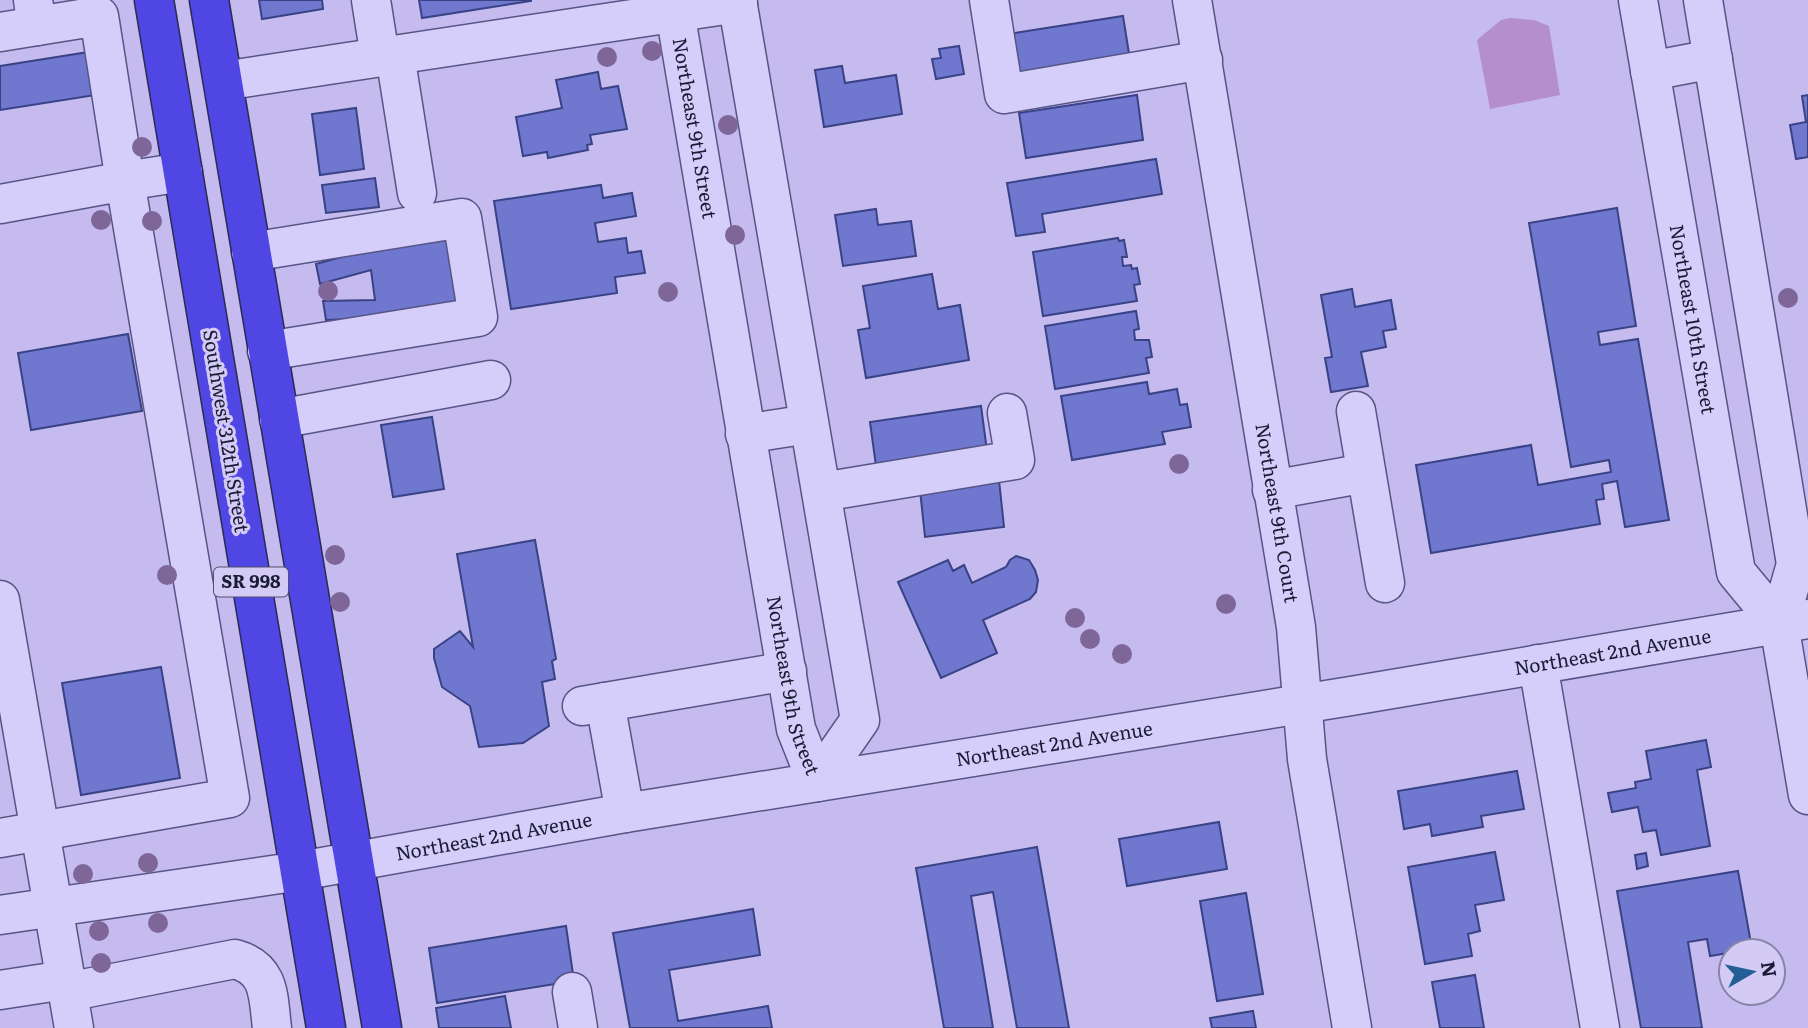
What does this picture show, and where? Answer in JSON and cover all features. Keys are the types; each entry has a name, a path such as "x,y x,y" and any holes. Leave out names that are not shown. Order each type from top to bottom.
{"highway":[{"name":"Southwest 312th Street","path":"153,0 326,1028"},
{"name":"SR 998","path":"209,0 382,1028"}],"street":[{"path":"371,0 388,56 417,193"},
{"path":"989,0 1004,94 1203,60"},
{"name":"Northeast 9th Court","path":"1192,0 1296,627 1307,759 1352,1028"},
{"name":"Northeast 10th Street","path":"1638,0 1736,572 1793,622"},
{"name":"Northeast 10th Street","path":"1703,0 1797,564 1793,622 1808,794"},
{"path":"223,81 388,56 586,13 738,1"},
{"name":"Northeast 9th Street","path":"738,1 860,720 817,782"},
{"name":"Northeast 9th Street","path":"674,6 796,729 817,782"},
{"path":"0,32 35,13 99,16 230,798 0,838"},
{"path":"1650,71 1713,60"},
{"path":"0,204 183,172"},
{"path":"251,252 462,218 478,317 268,351"},
{"path":"279,419 491,380"},
{"path":"1356,411 1385,583"},
{"path":"822,492 1015,460 1007,413"},
{"path":"746,434 809,424"},
{"path":"1272,490 1366,473"},
{"path":"0,600 69,1000"},
{"name":"Northeast 2nd Avenue","path":"0,915 300,871 625,813 1793,622"},
{"path":"1538,664 1600,1028"},
{"path":"625,813 594,704 787,671"},
{"path":"0,990 69,1000 236,959 248,962 259,970 266,988 272,1028"}],"shaded area":[{"path":"1501,20 1534,20 1549,26 1560,95 1490,109 1477,40"}],"building":[{"path":"259,0 322,0 323,9 262,19"},
{"path":"419,0 531,0 531,1 422,18"},
{"path":"1123,16 1131,66 1009,84 1002,35"},
{"path":"959,46 964,74 936,79 932,59 941,58 939,49"},
{"path":"95,51 102,94 0,110 0,66"},
{"path":"842,66 845,83 896,75 902,114 824,127 815,70"},
{"path":"598,72 601,89 618,86 627,129 590,135 592,144 587,145 588,150 548,158 547,152 523,156 516,117 562,108 556,80"},
{"path":"1137,95 1143,140 1026,158 1019,113"},
{"path":"1808,95 1808,157 1796,159 1790,125 1806,122 1802,96"},
{"path":"356,108 364,169 320,175 312,114"},
{"path":"1156,159 1162,194 1042,214 1045,232 1016,236 1007,183"},
{"path":"375,178 379,207 326,213 322,185"},
{"path":"601,185 603,198 632,193 636,216 595,223 598,242 626,238 628,253 641,251 645,273 615,277 617,293 511,309 494,201"},
{"path":"1617,208 1636,326 1598,332 1600,345 1638,339 1669,520 1625,527 1617,481 1602,484 1604,499 1596,500 1600,524 1431,553 1416,465 1531,445 1538,485 1611,472 1609,460 1571,467 1529,223"},
{"path":"876,209 878,225 911,221 916,256 843,266 835,215"},
{"path":"459,236 467,305 380,318 326,320 323,301 375,300 371,270 320,284 316,264 378,247"},
{"path":"1118,238 1119,241 1124,240 1127,257 1122,257 1123,266 1131,265 1132,269 1137,268 1140,284 1134,285 1137,301 1043,316 1033,252"},
{"path":"932,274 938,309 960,305 969,360 866,378 858,330 870,328 863,286"},
{"path":"1352,289 1355,307 1391,300 1396,329 1383,331 1386,347 1361,352 1368,386 1331,392 1325,358 1332,357 1321,295"},
{"path":"1136,311 1139,329 1134,330 1135,340 1149,340 1152,357 1146,358 1149,373 1055,389 1045,326"},
{"path":"128,334 142,411 31,430 18,353"},
{"path":"1147,382 1149,394 1177,389 1180,405 1187,404 1191,427 1162,432 1165,444 1072,460 1061,396"},
{"path":"981,406 987,451 876,466 870,422"},
{"path":"432,417 444,489 393,497 381,425"},
{"path":"999,480 1004,527 925,537 920,490"},
{"path":"535,540 556,659 552,661 555,679 542,682 549,726 523,743 479,747 470,706 442,687 434,658 434,649 460,631 473,647 457,554"},
{"path":"1016,556 1029,560 1035,570 1038,580 1036,592 1030,599 983,620 997,653 941,678 898,582 948,560 953,571 964,565 972,583 1006,567"},
{"path":"161,667 180,778 81,795 62,683"},
{"path":"1706,740 1711,767 1697,770 1710,846 1661,855 1656,830 1643,832 1638,807 1612,812 1608,793 1636,788 1635,782 1651,779 1646,751"},
{"path":"1517,771 1524,809 1481,816 1483,827 1432,836 1430,824 1404,829 1398,791"},
{"path":"1219,822 1227,869 1127,886 1119,839"},
{"path":"1037,847 1069,1028 1017,1028 993,892 971,896 993,1028 944,1028 916,868"},
{"path":"1495,852 1504,900 1475,905 1480,931 1468,934 1472,956 1425,964 1408,867"},
{"path":"1646,853 1648,866 1637,869 1635,855"},
{"path":"1738,871 1750,937 1717,937 1717,955 1710,956 1707,939 1688,942 1702,1028 1641,1028 1617,891"},
{"path":"1246,893 1263,994 1217,1001 1200,901"},
{"path":"753,909 760,955 669,970 678,1021 768,1006 772,1028 630,1028 613,933"},
{"path":"566,926 574,981 437,1003 429,948"},
{"path":"1475,975 1484,1028 1440,1028 1432,982"},
{"path":"505,996 511,1028 439,1028 436,1008"},
{"path":"1253,1011 1256,1028 1212,1028 1210,1018"}]}
